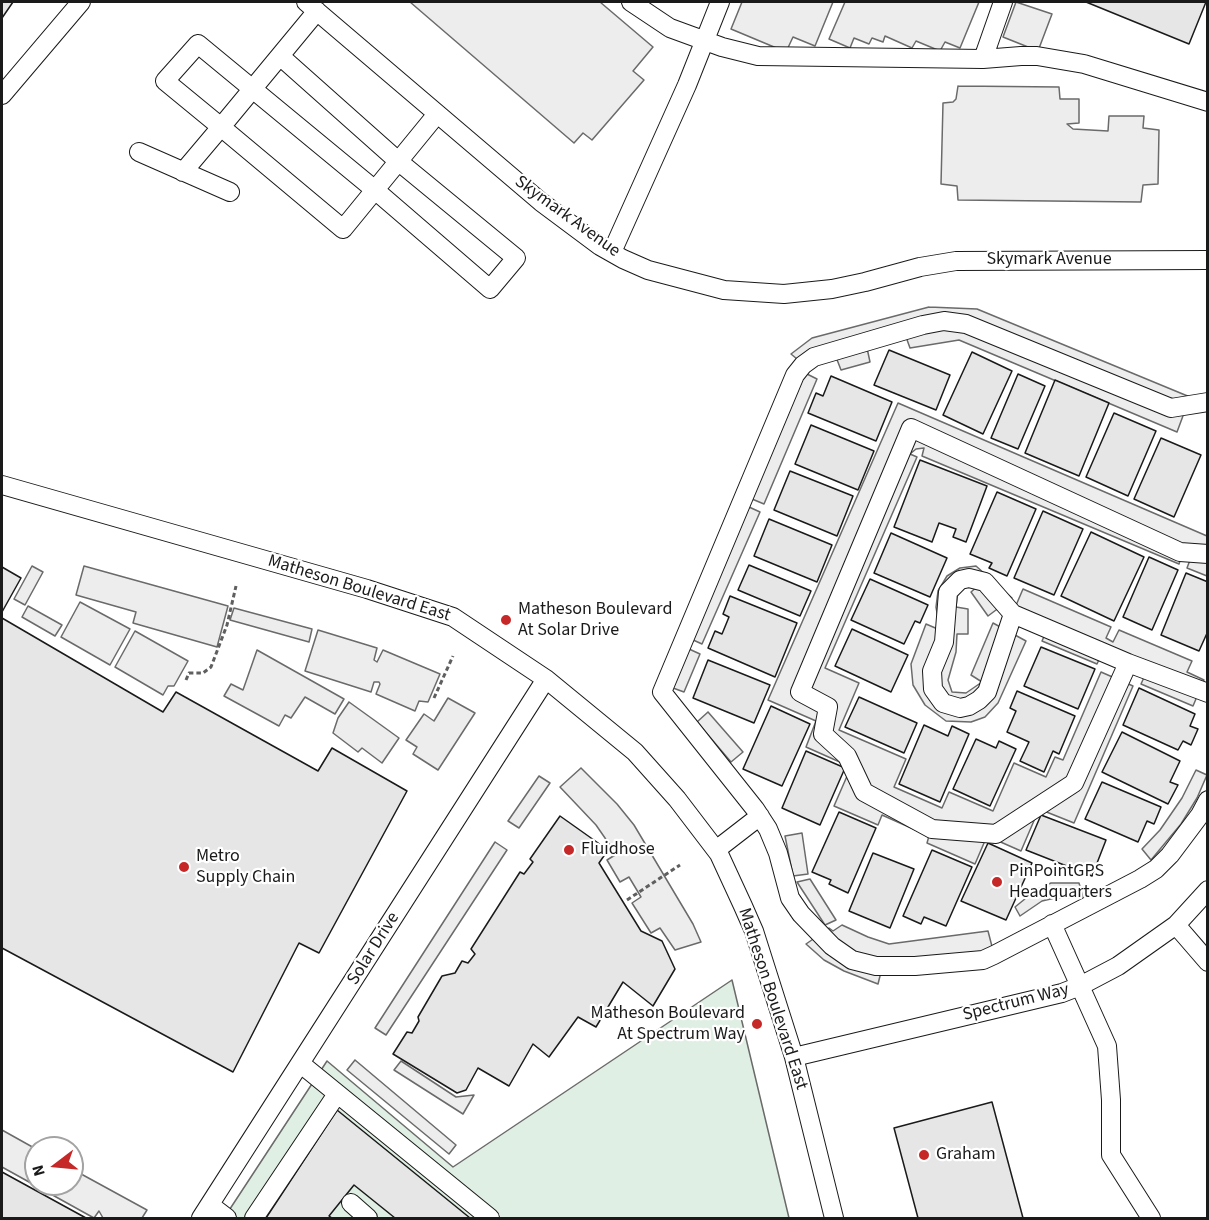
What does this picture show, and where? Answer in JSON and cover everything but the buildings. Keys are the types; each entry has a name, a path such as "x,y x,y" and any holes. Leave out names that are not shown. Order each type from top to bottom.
{"street":[{"path":"2,95 81,2"},
{"path":"631,2 670,28 758,56 983,59 1029,56 1084,64 1208,102"},
{"path":"612,252 687,85 720,2"},
{"path":"983,59 1003,2"},
{"path":"183,172 280,56 312,6"},
{"name":"Skymark Avenue","path":"312,6 541,202 612,252 648,270 724,290 784,294 854,285 920,267 956,261 1208,260"},
{"path":"280,56 398,161 516,258 490,288 375,190 198,44 165,81 343,229 375,190 398,161 437,114"},
{"path":"139,152 230,192"},
{"path":"1208,402 1171,408 966,324 944,321 814,357 795,375 662,692 760,816 778,853 790,898 801,914 832,946 852,960 876,966 915,966 983,960 1156,869 1170,855 1200,815 1208,800"},
{"path":"1128,663 1074,783 996,834 932,829 864,792 847,756 823,734 828,707 800,692 910,428 1180,552 1208,554"},
{"name":"Matheson Boulevard East","path":"2,485 367,589 453,617 546,679 635,752 677,799 716,850 754,931 794,1057 834,1218"},
{"path":"1013,614 987,692 969,706 960,708 944,703 937,697 931,680 932,671 944,642 948,592 953,585 969,578 977,578 985,582 1013,614 1128,663 1208,693"},
{"name":"Solar Drive","path":"205,1212 546,679"},
{"path":"716,850 760,816"},
{"name":"Spectrum Way","path":"794,1057 1062,993 1080,986 1118,966 1176,925 1208,890"},
{"path":"1052,924 1107,1046 1112,1155 1150,1218"},
{"path":"1176,925 1208,962"},
{"path":"301,1064 490,1218"},
{"path":"254,1218 337,1094"},
{"path":"351,1203 368,1218"},
{"path":"205,1212 227,1218"}],"path":[{"path":"186,680 189,673 203,673 211,667 224,635 236,586"},
{"path":"434,698 453,656"},
{"path":"627,900 680,865"}],"green space":[{"path":"732,980 789,1218 224,1218 327,1061 453,1167"}],"shaded area":[{"path":"410,2 600,2 653,47 633,71 644,80 592,140 583,133 574,143"},
{"path":"742,2 833,2 815,46 793,37 786,52 731,29"},
{"path":"845,2 979,2 960,48 945,42 940,51 916,41 912,48 885,36 883,42 872,38 869,44 854,38 850,48 829,39"},
{"path":"1016,2 1052,14 1038,51 1003,37"},
{"path":"958,86 1059,87 1060,99 1079,99 1079,123 1067,124 1073,129 1108,131 1109,116 1144,116 1143,128 1159,130 1158,184 1143,185 1141,202 958,200 957,186 941,184 943,103 953,102 956,99"},
{"path":"929,307 977,309 1190,397 1177,432 959,340 910,348 906,337 867,348 870,362 841,370 836,357 809,369 791,354 812,338"},
{"path":"805,373 817,379 764,504 752,499"},
{"path":"898,403 1207,536 1207,576 1187,568 1190,560 1181,557 1179,564 922,456 924,448 916,449 910,454 917,457 825,668 859,683 839,730 906,759 894,787 942,808 949,792 993,811 1014,763 1046,777 1055,757 1063,760 1101,672 1133,686 1074,823 1039,809 1021,851 987,836 975,864 927,843 929,836 882,815 878,825 834,806 851,767 806,747 816,721 768,700"},
{"path":"749,507 760,512 702,644 691,639"},
{"path":"32,566 43,572 25,605 14,599"},
{"path":"84,566 228,606 217,647 133,623 136,612 76,595"},
{"path":"976,566 1012,598 988,616 971,592 978,586 969,584 958,591 956,607 968,609 968,634 957,634 956,652 948,680 952,692 966,693 982,682 971,675 993,623 1026,641 998,703 985,717 971,722 946,721 925,705 913,685 911,664 926,624 940,630 936,607 938,591 947,576 960,568"},
{"path":"1023,589 1111,627 1106,638 1113,642 1119,630 1192,661 1187,672 1204,680 1193,706 1141,684 1146,673 1101,655 1097,664 1042,641 1046,632 1011,617"},
{"path":"80,602 130,629 110,665 61,637"},
{"path":"28,606 62,625 55,636 22,617"},
{"path":"234,608 312,629 309,642 230,620"},
{"path":"318,630 377,648 374,660 377,662 383,650 440,674 428,702 419,701 415,711 376,694 379,682 374,682 371,692 305,671"},
{"path":"135,631 188,661 174,686 168,686 163,695 115,667"},
{"path":"689,649 700,654 684,692 673,688"},
{"path":"257,650 344,699 335,714 305,697 291,718 285,715 279,726 224,696 231,684 243,690"},
{"path":"448,698 475,713 438,770 413,754 417,747 406,740 424,714 434,721"},
{"path":"349,702 399,738 382,763 362,748 358,752 333,733 338,718"},
{"path":"708,712 743,752 731,762 697,722"},
{"path":"581,768 617,804 634,825 693,924 701,942 675,950 660,928 651,933 632,903 641,897 629,877 620,882 607,860 615,855 614,851 596,825 560,787"},
{"path":"1196,770 1207,775 1197,798 1181,824 1151,860 1142,849 1160,830 1182,798"},
{"path":"539,776 550,783 519,828 508,821"},
{"path":"802,833 808,874 793,876 785,836"},
{"path":"495,842 507,850 386,1035 375,1028"},
{"path":"810,879 836,920 825,925 797,882"},
{"path":"1051,883 1079,883 1083,897 1042,901 1020,916 1015,907 1036,890"},
{"path":"842,925 889,944 988,931 996,962 881,972 878,984 844,971 824,960 806,944 829,928 833,931"},
{"path":"355,1060 456,1145 449,1154 347,1070"},
{"path":"401,1061 456,1097 474,1095 463,1114 394,1070"},
{"path":"2,1130 24,1142 24,1179 2,1167"},
{"path":"84,1176 147,1210 142,1218 103,1218 99,1211 94,1218 54,1196 84,1196"}],"place":[{"name":"Matheson Boulevard At Solar Drive","path":"506,620"},
{"name":"Fluidhose","path":"569,850"},
{"name":"Metro Supply Chain","path":"184,867"},
{"name":"PinPointGPS Headquarters","path":"997,882"},
{"name":"Matheson Boulevard At Spectrum Way","path":"757,1024"},
{"name":"Graham","path":"924,1155"}]}
